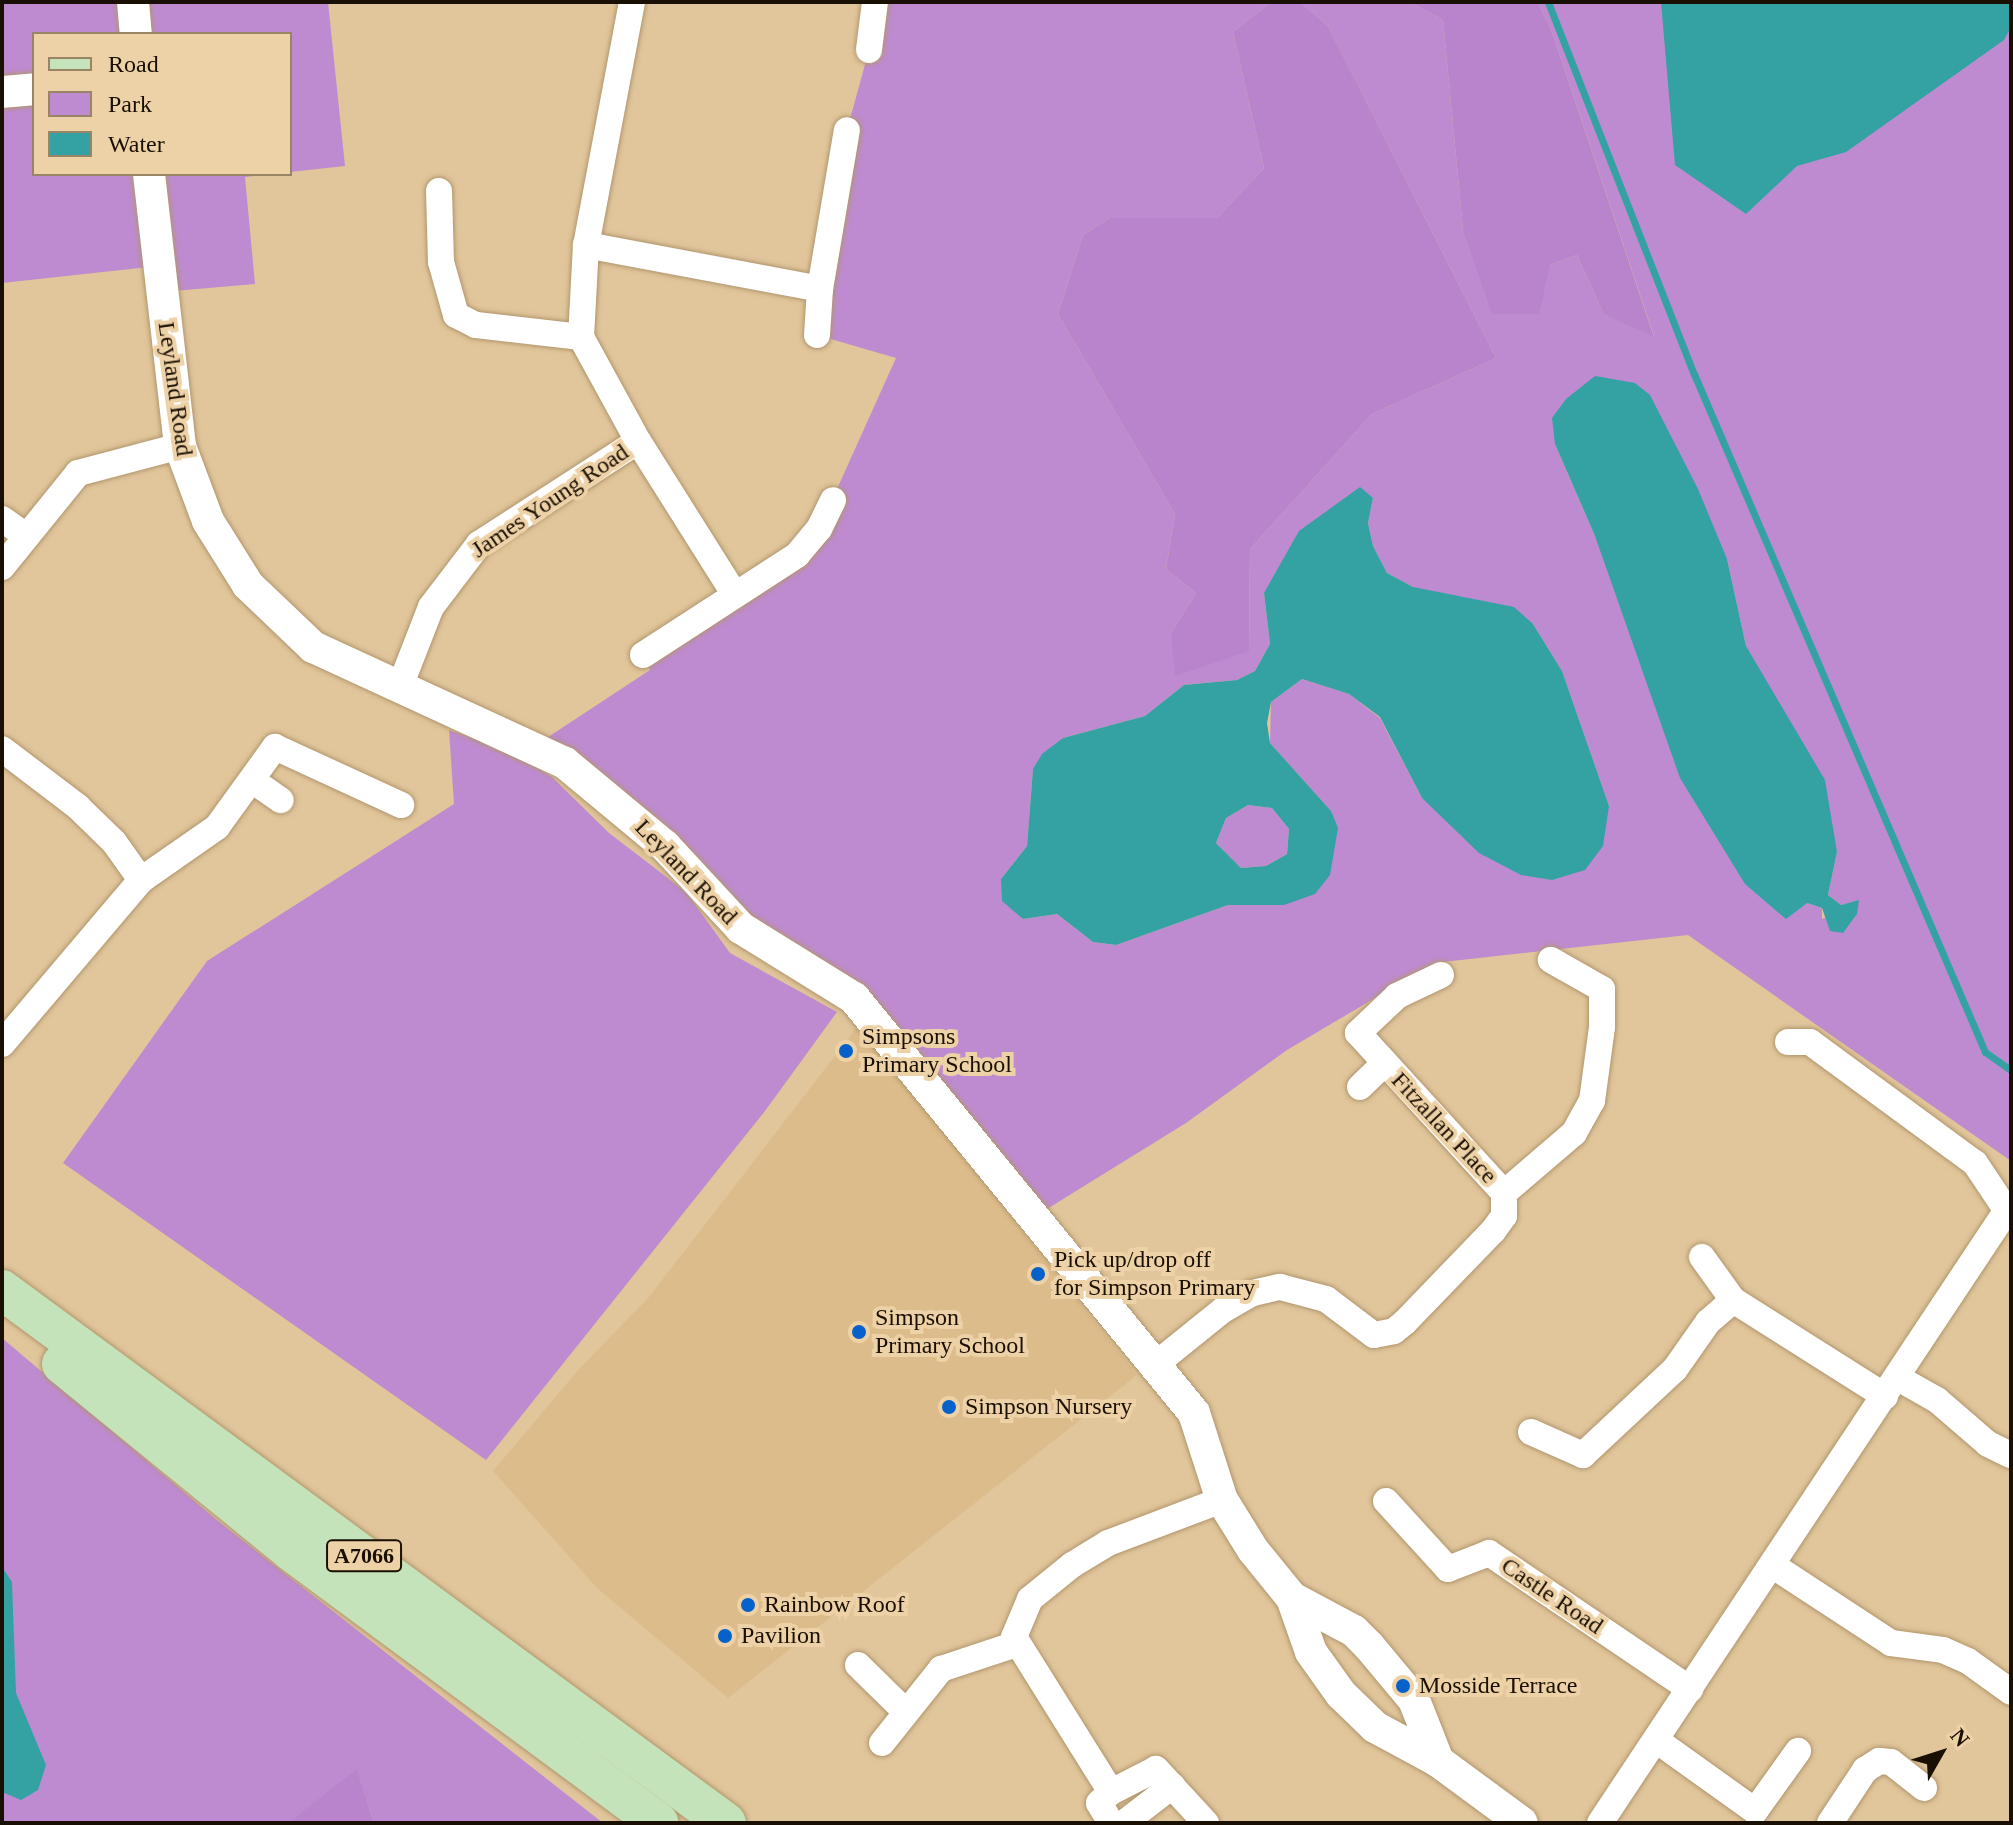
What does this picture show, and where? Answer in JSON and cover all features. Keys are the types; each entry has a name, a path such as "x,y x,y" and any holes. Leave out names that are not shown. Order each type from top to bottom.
{"main road":[{"name":"A7066","path":"2,1290 726,1823"},
{"name":"A7066","path":"2,1311 121,1415 291,1551 658,1823"}],"street":[{"path":"133,2 136,32"},
{"path":"439,191 441,262 456,315 491,327 581,337 586,245 632,2"},
{"path":"869,50 875,2"},
{"path":"2,92 32,89"},
{"path":"817,335 820,289 847,130"},
{"name":"Leyland Road","path":"149,176 180,446 208,521 248,585 313,647 399,689 536,745 565,763 665,846 741,928 854,998 1198,1419 1222,1500 1253,1550 1292,1598 1311,1652 1341,1694 1395,1741 1438,1761 1522,1823"},
{"path":"586,245 820,289"},
{"name":"James Young Road","path":"581,337 638,441 735,595"},
{"name":"James Young Road","path":"399,689 431,607 469,554 638,441"},
{"path":"2,567 78,473 180,446"},
{"path":"643,655 797,555 819,529 833,500"},
{"path":"2,519 25,535"},
{"path":"2,1044 141,880 217,827 275,747 401,805"},
{"path":"2,749 78,807 114,842 141,880"},
{"path":"252,780 281,800"},
{"name":"Fitzallan Place","path":"1156,1364 1223,1310 1253,1293 1280,1287 1326,1299 1374,1335 1394,1331 1500,1223 1504,1193 1574,1133 1592,1101 1602,1027 1602,989 1551,960"},
{"name":"Fitzallan Place","path":"1441,975 1397,996 1358,1033 1504,1193"},
{"path":"1600,1823 2009,1212 1975,1163 1810,1042 1788,1042"},
{"name":"Fitzallan Place","path":"1360,1087 1385,1063"},
{"path":"1702,1257 1733,1300 1892,1387 1937,1400 1988,1444 2011,1455"},
{"path":"1531,1432 1583,1455 1675,1369 1708,1322 1733,1300"},
{"path":"1206,1823 1152,1768 1107,1815 1016,1644 1014,1630 1024,1608 1054,1577 1108,1543 1222,1500"},
{"name":"Castle Road","path":"1386,1501 1448,1569 1489,1553 1690,1689"},
{"path":"1772,1565 1891,1643 1956,1656 2011,1692"},
{"name":"Leyland Road","path":"1292,1598 1354,1631 1369,1646 1414,1700 1438,1761"},
{"path":"882,1743 941,1669 1016,1644"},
{"path":"858,1665 905,1711"},
{"path":"1656,1740 1755,1811 1798,1751"},
{"path":"1830,1823 1865,1770 1879,1761 1891,1762 1924,1788"}],"shaded area":[{"path":"1271,2 1300,2 1328,26 1496,358 1372,414 1250,549 1249,651 1175,676 1171,633 1196,593 1166,569 1175,514 1058,314 1083,235 1110,218 1217,218 1264,168 1233,32"},
{"path":"1410,2 1538,2 1552,32 1654,337 1604,315 1577,255 1550,265 1539,314 1492,314 1463,230 1443,20"},
{"name":"Simpson Primary School","path":"858,1026 1137,1375 728,1698 598,1589 493,1471 580,1368 649,1297"},
{"path":"357,1769 374,1823 287,1823"}],"green space":[{"path":"2,2 328,2 345,166 292,172 292,32 32,32 32,176 254,176 245,177 255,284 162,292 158,266 2,283"},
{"path":"875,2 1271,2 1233,32 1264,168 1217,218 1110,218 1083,235 1058,314 1175,514 1166,569 1196,593 1171,633 1249,651 1250,549 1372,414 1496,358 1328,26 1300,2 1410,2 1443,20 1463,230 1550,265 1577,255 1604,315 1654,336 1552,32 1538,2 2011,2 2011,1161 1688,935 1434,963 1287,1050 1186,1123 1034,1217 875,1022 536,745 650,670 643,655 819,529 896,358 817,335 847,130 869,50","holes":["1555,444 1727,559 1746,646 1837,852 1828,895 1841,905 1858,901 1822,919 1822,908 1807,903 1595,536","1373,498 1368,523 1373,546 1387,573 1413,587 1533,624 1562,671 1609,806 1422,798 1380,718 1349,694 1302,679 1271,702 1270,743 1331,811 1284,905 1228,905 1116,945 1093,942 1057,914 1023,919 1001,879 1027,846 1033,769 1063,738 1145,716 1184,685 1237,680 1255,671 1270,644 1264,593"]},
{"path":"449,730 508,750 552,777 609,833 686,892 730,953 837,1012 765,1111 486,1460 63,1163 207,961 454,804"},
{"path":"1248,805 1272,808 1289,829 1287,854 1266,866 1241,868 1216,843 1226,818"},
{"path":"2,1338 218,1521 603,1823 374,1823 357,1770 287,1823 2,1823"}],"water":[{"path":"1661,2 2011,2 2011,27 2004,40 1846,152 1797,166 1746,214 1675,165"},
{"path":"1595,376 1635,383 1650,395 1698,489 1727,559 1746,646 1825,780 1837,852 1828,895 1841,905 1859,900 1857,914 1843,933 1830,931 1822,908 1807,903 1786,919 1745,884 1680,778 1595,536 1555,444 1552,418 1566,399"},
{"path":"1360,487 1373,498 1368,523 1373,546 1387,573 1413,587 1514,607 1533,624 1562,671 1609,806 1603,846 1585,870 1552,880 1521,875 1479,853 1422,798 1380,717 1349,694 1302,679 1271,702 1267,723 1270,743 1331,811 1338,828 1330,875 1315,894 1284,905 1228,905 1116,945 1093,942 1057,914 1023,919 1002,901 1001,879 1027,846 1033,769 1042,754 1063,738 1145,716 1184,685 1237,680 1255,671 1270,644 1264,593 1299,531","holes":["1248,805 1272,808 1289,829 1287,854 1266,866 1241,868 1216,843 1226,818"]},
{"path":"2,1567 12,1582 16,1693 46,1765 38,1790 21,1800 2,1792"}],"waterway":[{"path":"1548,2 1694,374 1985,1052 2011,1070"}],"place":[{"name":"Simpsons Primary School","path":"846,1051"},
{"name":"Pick up/drop off for Simpson Primary","path":"1038,1274"},
{"name":"Simpson Primary School","path":"859,1332"},
{"name":"Simpson Nursery","path":"949,1407"},
{"name":"Rainbow Roof","path":"748,1605"},
{"name":"Pavilion","path":"725,1636"},
{"name":"Mosside Terrace","path":"1403,1686"}]}
